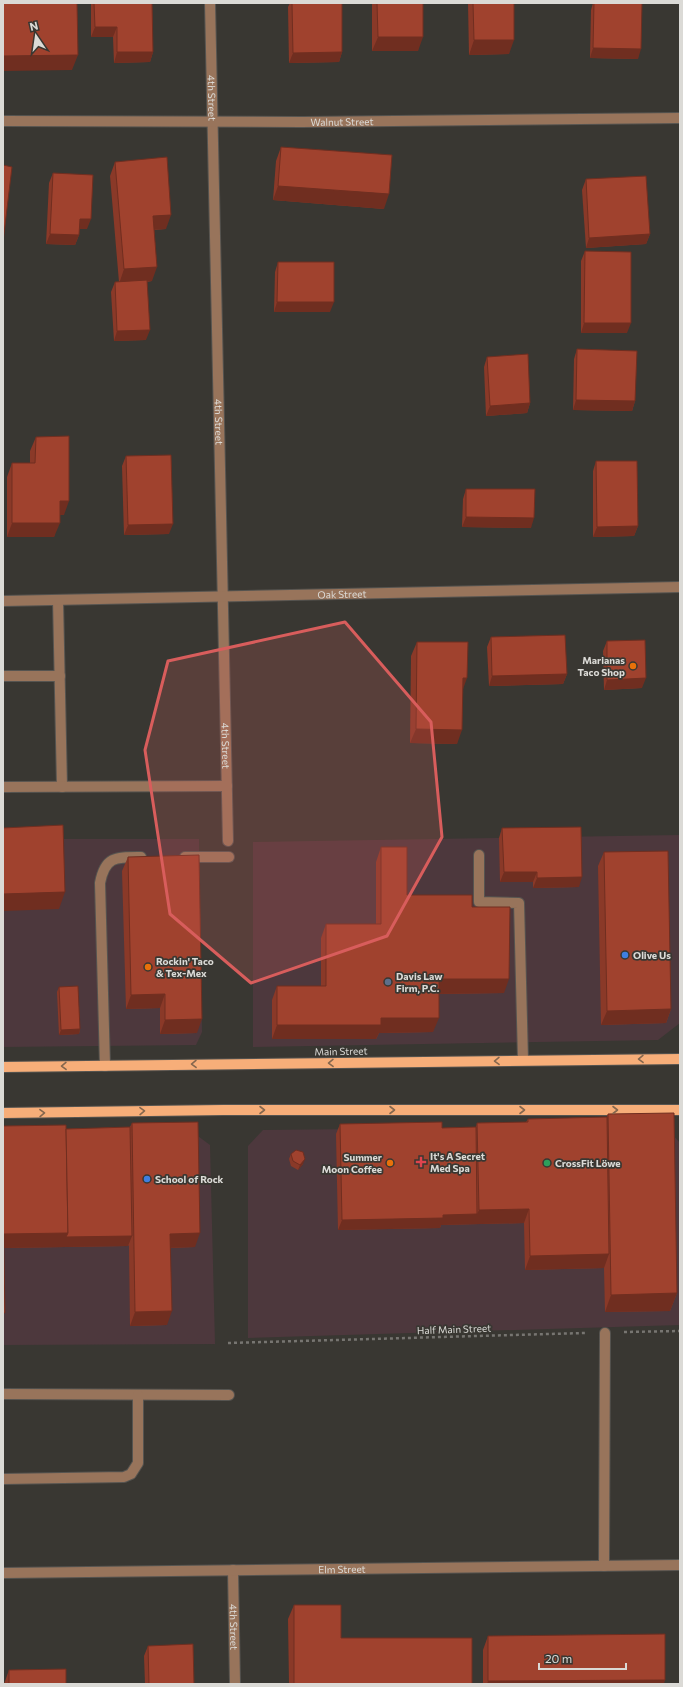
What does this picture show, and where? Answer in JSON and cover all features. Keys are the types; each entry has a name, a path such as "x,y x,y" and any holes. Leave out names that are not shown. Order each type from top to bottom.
{"main road":[{"name":"Main Street","path":"3,1067 680,1059"},
{"path":"3,1113 223,1110 680,1110"}],"street":[{"name":"4th Street","path":"210,3 224,598 228,841"},
{"name":"Walnut Street","path":"3,121 213,122 680,118"},
{"name":"Oak Street","path":"3,601 224,598 680,587"},
{"path":"58,600 62,787"},
{"path":"3,676 60,676"},
{"path":"3,787 228,786"},
{"path":"479,855 479,902 519,903 523,1060"},
{"path":"106,1066 100,883 103,869 111,860 154,857"},
{"path":"176,857 229,858"},
{"path":"604,1566 605,1333"},
{"path":"3,1394 229,1395"},
{"path":"3,1479 124,1477 131,1474 138,1463 138,1395"},
{"name":"Elm Street","path":"3,1573 680,1565"},
{"name":"4th Street","path":"233,1570 235,1684"}],"path":[{"name":"Half Main Street","path":"228,1343 680,1331"}],"highlighted area":[{"path":"345,622 431,722 442,837 387,936 251,983 170,914 145,750 168,661"}],"shaded area":[{"path":"680,835 680,1023 658,1040 253,1047 253,842"},
{"path":"3,839 199,839 202,1032 196,1045 3,1047"},
{"path":"665,1126 680,1143 680,1325 248,1338 248,1146 263,1130"},
{"path":"187,1128 210,1145 215,1344 3,1345 3,1130"}],"building":[{"path":"3,3 77,3 78,55 3,56"},
{"path":"94,3 152,3 153,52 117,52 117,27 95,27"},
{"path":"292,3 342,3 342,52 293,53"},
{"path":"377,3 423,3 423,37 378,37"},
{"path":"473,3 514,3 514,40 474,40"},
{"path":"594,3 642,3 641,49 593,48"},
{"path":"281,147 392,155 389,194 278,186"},
{"path":"167,157 171,215 153,216 157,267 124,269 115,162"},
{"path":"3,165 12,167 3,242"},
{"path":"53,173 93,175 91,219 80,219 79,235 50,234"},
{"path":"646,176 650,234 589,238 586,179"},
{"path":"585,251 631,252 631,323 584,323"},
{"path":"278,262 334,262 334,302 277,302"},
{"path":"147,280 150,330 117,331 115,282"},
{"path":"577,349 637,351 635,401 576,400"},
{"path":"528,354 530,403 490,406 487,357"},
{"path":"69,436 69,501 60,501 60,523 12,523 12,463 35,463 36,437"},
{"path":"171,455 173,524 128,525 126,456"},
{"path":"596,461 637,461 638,526 597,527"},
{"path":"466,489 535,489 534,518 466,517"},
{"path":"565,635 567,674 492,676 491,637"},
{"path":"645,640 646,678 607,680 607,641"},
{"path":"417,642 468,642 467,678 463,678 462,730 416,729"},
{"path":"63,825 65,892 3,894 3,828"},
{"path":"581,827 582,877 537,878 537,872 504,872 502,828"},
{"path":"381,847 407,847 407,895 472,895 472,907 510,907 509,979 439,979 439,1018 381,1018 381,1025 277,1025 277,986 326,986 326,924 381,924"},
{"path":"668,851 671,1009 607,1011 604,852"},
{"path":"199,855 202,1019 165,1020 165,994 131,995 128,857"},
{"path":"78,986 80,1029 61,1030 59,987"},
{"path":"674,1113 677,1293 611,1295 608,1114"},
{"path":"607,1117 609,1254 530,1256 529,1209 479,1210 477,1123 528,1122 528,1119"},
{"path":"198,1122 200,1233 170,1234 172,1311 135,1312 132,1123"},
{"path":"442,1122 442,1128 476,1127 477,1214 443,1215 443,1218 342,1220 340,1124"},
{"path":"66,1125 68,1233 3,1234 3,1126"},
{"path":"130,1127 132,1236 66,1237 68,1233 66,1129"},
{"path":"296,1150 303,1152 305,1159 300,1165 293,1161 291,1154"},
{"path":"3,1208 5,1313 3,1313"},
{"path":"294,1605 341,1605 341,1638 472,1638 472,1684 294,1684"},
{"path":"665,1634 665,1680 488,1681 488,1636"},
{"path":"193,1644 194,1684 149,1684 148,1646"},
{"path":"66,1669 66,1684 9,1684 9,1670"}],"place":[{"name":"Marianas Taco Shop","path":"633,666"},
{"name":"Olive Us","path":"625,955"},
{"name":"Rockin' Taco & Tex-Mex","path":"148,967"},
{"name":"Davis Law Firm, P.C.","path":"388,982"},
{"name":"It's A Secret Med Spa","path":"421,1162"},
{"name":"Summer Moon Coffee","path":"390,1163"},
{"name":"CrossFit Löwe","path":"547,1163"},
{"name":"School of Rock","path":"147,1179"}]}
